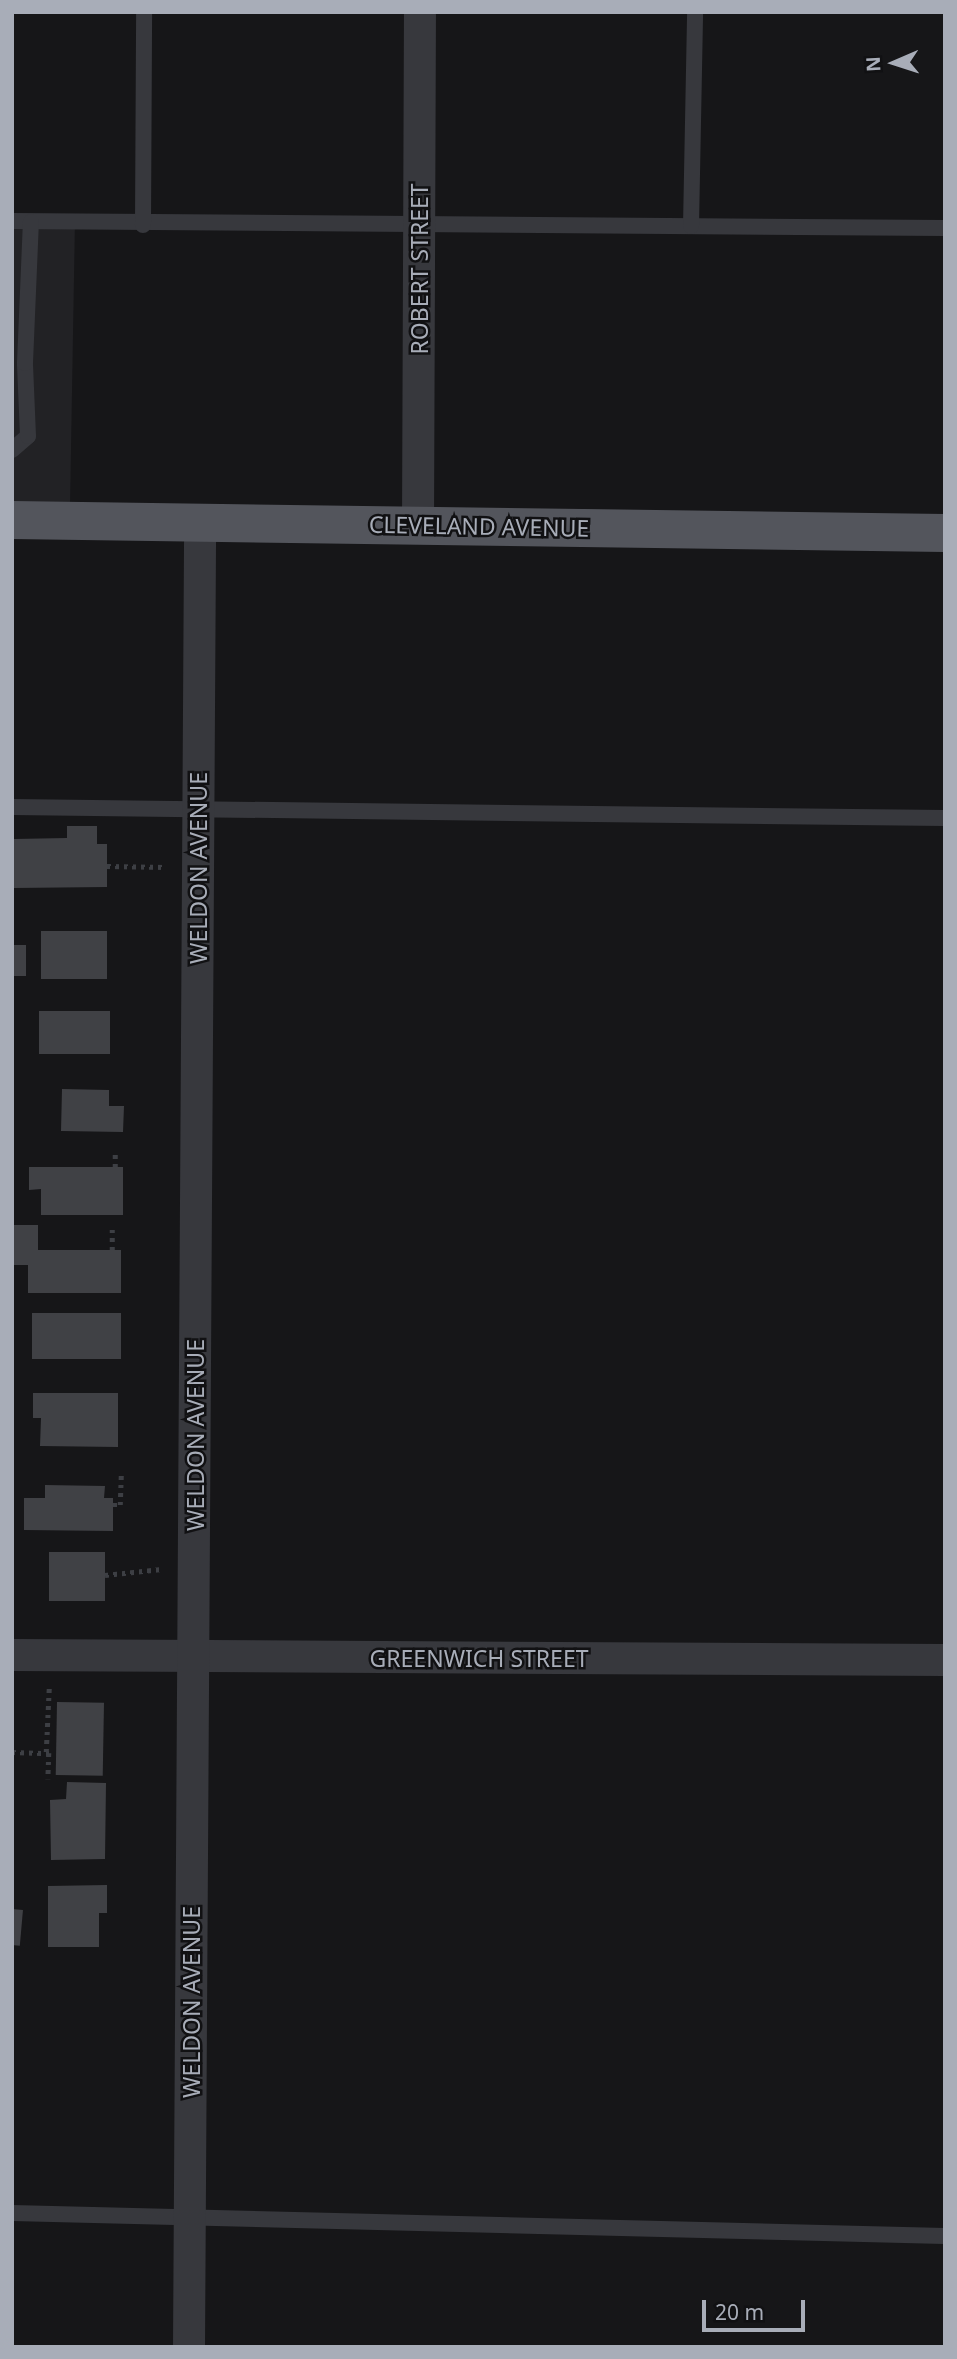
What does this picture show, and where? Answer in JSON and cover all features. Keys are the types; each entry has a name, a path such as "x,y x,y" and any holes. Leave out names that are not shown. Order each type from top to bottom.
{"main road":[{"name":"CLEVELAND AVENUE","path":"12,520 945,533"}],"street":[{"name":"ROBERT STREET","path":"418,525 420,12"},
{"name":"WELDON AVENUE","path":"189,2347 200,523"},
{"name":"GREENWICH STREET","path":"12,1655 945,1660"}],"lane":[{"path":"143,225 144,12"},
{"path":"691,226 695,12"},
{"path":"12,222 143,225 945,228"},
{"path":"12,450 28,436 25,363 31,222"},
{"path":"12,807 945,818"},
{"path":"12,2213 945,2236"}],"path":[{"path":"107,866 198,866"},
{"path":"115,1152 115,1167"},
{"path":"112,1228 112,1250"},
{"path":"113,1506 120,1505 121,1471"},
{"path":"105,1575 149,1568 194,1569"},
{"path":"48,1779 46,1752 51,1655"},
{"path":"12,1752 46,1752"}],"shaded area":[{"path":"12,219 75,220 70,513 12,512"}],"building":[{"path":"67,826 97,826 97,844 107,844 107,887 14,888 14,839 67,838"},
{"path":"41,931 107,931 107,979 41,979"},
{"path":"12,945 26,945 26,976 12,976"},
{"path":"39,1011 110,1011 110,1054 39,1054"},
{"path":"62,1089 109,1090 109,1106 124,1106 123,1132 61,1131"},
{"path":"29,1167 123,1167 123,1215 41,1215 41,1189 29,1190"},
{"path":"12,1225 38,1225 38,1250 121,1250 121,1293 28,1293 28,1265 12,1265"},
{"path":"32,1313 121,1313 121,1359 32,1359"},
{"path":"33,1393 118,1393 118,1447 40,1446 41,1418 33,1418"},
{"path":"45,1485 105,1486 104,1498 113,1498 113,1531 24,1530 24,1498 45,1498"},
{"path":"49,1552 105,1552 105,1601 49,1601"},
{"path":"57,1702 104,1703 103,1776 56,1775"},
{"path":"67,1782 106,1783 105,1859 51,1860 50,1800 66,1799"},
{"path":"107,1885 107,1913 99,1913 99,1947 48,1947 48,1886"},
{"path":"12,1909 23,1910 20,1946 12,1945"}]}
